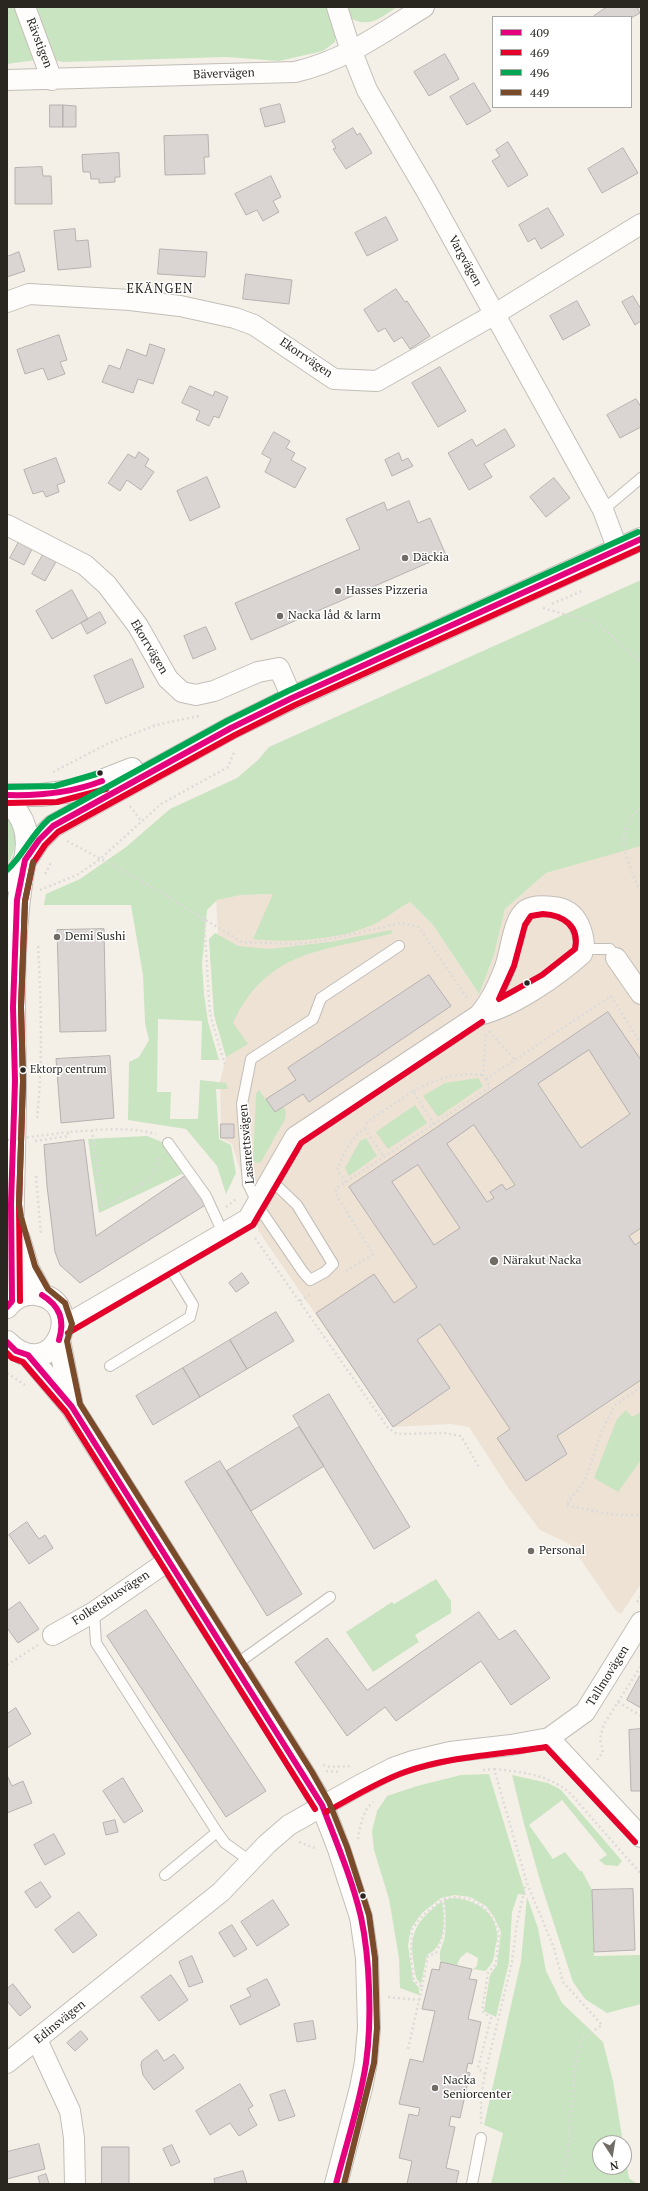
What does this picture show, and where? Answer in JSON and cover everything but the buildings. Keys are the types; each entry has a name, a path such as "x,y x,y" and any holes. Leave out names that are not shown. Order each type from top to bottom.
{"street":[{"name":"Rävstigen","path":"25,7 52,80"},
{"name":"Vargvägen","path":"337,7 367,90 495,314 603,510 618,550"},
{"name":"Bävervägen","path":"7,80 52,80 295,72 322,66 352,52 424,7"},
{"name":"Ekorrvägen","path":"7,302 29,294 130,300 180,306 234,318 254,325 334,379 377,381 495,314 641,224"},
{"name":"Ekorrvägen","path":"7,525 85,565 107,585 138,626 168,679 182,692 196,695 214,691 258,672 279,668 292,698"},
{"path":"7,881 19,870 39,840 54,826 236,737 292,698 641,539"},
{"path":"7,795 41,796 79,790 236,737"},
{"path":"7,801 23,820 27,832 28,846 17,900 9,1000 15,1081 13,1219 9,1304"},
{"name":"Lasarettsvägen","path":"62,1333 223,1233 252,1218 295,1137 474,1008 492,996 505,969 516,923 526,910 545,906 568,911 575,917 584,937 584,949 582,954 553,978 494,1012 474,1008"},
{"path":"616,958 641,994"},
{"path":"13,1219 28,1269 42,1295"},
{"path":"9,1304 21,1296 31,1294 42,1295 51,1300 58,1307 72,1406"},
{"path":"7,1342 16,1351 28,1355 40,1354 51,1349 62,1333"},
{"path":"28,1355 72,1406 322,1805 361,1917 369,1993 369,2028 366,2062 336,2184"},
{"name":"Folketshusvägen","path":"53,1635 94,1612 168,1561"},
{"name":"Tallmovägen","path":"549,1738 585,1712 641,1622"},
{"path":"549,1738 641,1837"},
{"name":"Edinsvägen","path":"7,2063 221,1892 250,1861 288,1825 322,1805 393,1768 413,1761 450,1752 511,1745 549,1738"},
{"path":"37,2040 70,2111 74,2138 75,2184"}],"lane":[{"path":"603,510 641,478"},
{"name":"Lasarettsvägen","path":"252,1218 242,1104 251,1060 312,1019 321,998 400,946"},
{"path":"584,949 610,949 616,958"},
{"path":"168,1143 206,1196 223,1233"},
{"path":"252,1218 262,1212 299,1267 310,1280 325,1272 333,1264 297,1205 271,1180"},
{"path":"110,1366 190,1317 193,1305 169,1266"},
{"path":"235,1665 330,1597"},
{"path":"94,1612 96,1643 217,1832 225,1843 250,1861"},
{"path":"165,1875 217,1832"},
{"path":"472,2184 481,2138"}],"path":[{"path":"536,611 585,589"},
{"path":"543,608 596,623 641,662"},
{"path":"40,884 37,891 77,875 99,860 161,804 228,767 234,750 236,737"},
{"path":"126,802 142,822"},
{"path":"638,887 622,844 624,828 637,810 641,808"},
{"path":"70,835 65,840 99,860 133,876 242,942 270,944 321,941 402,923 411,924 418,927 474,1008"},
{"path":"43,877 53,860"},
{"path":"204,920 210,1014 225,1065"},
{"path":"37,939 41,994 39,1097 37,1119"},
{"path":"486,1079 611,996 641,1044"},
{"path":"340,1275 373,1254 335,1194 338,1187 490,1087 483,1075 486,1028 515,1060"},
{"path":"346,1182 337,1170 344,1153 360,1131 365,1129 368,1122 413,1092 446,1077 463,1074 483,1075"},
{"path":"413,1092 434,1124"},
{"path":"365,1129 384,1157"},
{"path":"7,1140 92,1130 145,1131 157,1134 168,1143 148,1181 102,1208 92,1130"},
{"path":"34,1141 68,1136 68,1132"},
{"path":"33,1147 35,1134"},
{"path":"35,1171 42,1242"},
{"path":"220,1211 236,1198"},
{"path":"252,1218 300,1302 388,1428 397,1434 444,1433 461,1436 480,1469"},
{"path":"300,1302 313,1293"},
{"path":"641,1387 615,1405 602,1430 585,1480 566,1505 609,1514 627,1516 641,1514"},
{"path":"7,1665 29,1651"},
{"path":"593,1766 603,1752 600,1738 604,1724 641,1666"},
{"path":"618,1702 641,1716"},
{"path":"318,1758 323,1765 330,1767 351,1766"},
{"path":"477,1770 494,1769 525,1772 558,1784 568,1792 641,1874"},
{"path":"494,1769 526,1883 554,1948 563,1982 602,2025 582,2040 576,2058 568,2150 562,2184"},
{"path":"368,1806 379,1798"},
{"path":"297,1841 323,1852"},
{"path":"481,2138 481,2097 485,2074 512,1962 517,1923 526,1883"},
{"path":"422,1987 414,1981 410,1945 412,1929 423,1915 443,1899 454,1897 470,1899 484,1907 493,1919 499,1934 496,1964 488,1973 482,2012 491,2018 478,2068 485,2074"},
{"path":"408,2049 428,1956 436,1953 444,1936 445,1914 443,1899"},
{"path":"387,1997 419,2000"}],"shaded area":[{"path":"641,845 641,1584 621,1614 616,1611 570,1544 540,1530 509,1489 469,1427 450,1424 393,1427 259,1232 232,1144 221,1138 220,1082 226,1057 214,1015 209,939 218,933 216,900 241,895 273,894 366,928 410,902 433,925 479,994 494,955 505,909 546,873"}],"green space":[{"path":"7,7 15,7 36,60 7,64"},
{"path":"33,7 329,7 336,33 335,42 323,51 279,61 226,57 63,62 54,60"},
{"path":"347,7 397,7 376,20 365,22 352,19"},
{"path":"641,580 641,846 546,873 505,909 494,955 479,994 433,925 410,902 376,923 352,932 309,940 280,941 253,939 273,894 241,895 217,900 207,910 202,964 208,1022 219,1060 201,1060 202,1021 158,1019 157,1092 171,1092 170,1119 198,1119 200,1080 226,1083 228,1089 216,1089 219,1139 231,1145 236,1173 226,1194 217,1166 186,1129 128,1120 129,1062 139,1057 149,1040 145,1023 143,975 131,905 44,905 46,894 80,879 126,847 170,809 237,778 258,760 269,747"},
{"path":"7,815 11,821 15,834 15,846 11,859 7,865"},
{"path":"391,930 393,933 322,950 301,957 281,967 263,980 247,998 233,1023 248,1044 226,1057 214,1015 209,939 215,933 238,946 269,949 330,942"},
{"path":"478,1078 483,1086 438,1117 423,1096 445,1083"},
{"path":"259,1090 275,1112 283,1107 286,1111 285,1119 261,1162 257,1163 253,1161 256,1094"},
{"path":"415,1105 427,1123 388,1149 376,1132"},
{"path":"147,1136 162,1142 184,1173 99,1213 88,1139"},
{"path":"366,1138 377,1156 349,1176 345,1168 360,1141"},
{"path":"626,1410 632,1417 641,1412 641,1460 618,1492 594,1478 617,1419"},
{"path":"436,1579 451,1601 451,1613 415,1635 419,1642 373,1672 346,1632 392,1602 394,1604"},
{"path":"489,1774 526,1895 518,1894 512,1912 509,1962 496,2017 484,2011 490,1975 497,1965 501,1932 494,1917 486,1906 470,1897 454,1895 441,1898 422,1913 411,1928 408,1945 413,1981 419,1988 419,1995 400,1988 399,1958 389,1899 374,1850 372,1831 377,1811 387,1796 417,1786 461,1775"},
{"path":"512,1775 548,1783 561,1790 622,1861 618,1866 605,1865 599,1860 607,1855 562,1800 529,1825 553,1859 565,1852 580,1871 582,1871 592,1890 594,1956 641,1955 641,2004 607,2013 585,1999 573,1982 541,1884"},
{"path":"527,1897 538,1928 546,1971 562,2003 603,2042 613,2081 622,2135 592,2135 592,2175 628,2175 629,2178 637,2184 491,2184 503,2133 484,2125 521,1961"},
{"path":"454,1898 476,1904 488,1912 495,1925 497,1937 493,1961 485,1971 473,1969 477,1966 478,1958 467,1952 460,1958 457,1965 441,1962 440,1955 446,1926 444,1900"},
{"path":"442,1901 444,1916 443,1932 438,1945 427,1955 421,1984 416,1978 412,1954 412,1944 416,1928 426,1915"}],"transit line":[{"name":"496","path":"7,870 49,819 227,721 288,691 638,532"},
{"name":"409","path":"7,1307 12,1301 11,1204 15,1081 13,1007 17,900 25,860 39,840 53,826 231,728 292,698 641,539"},
{"name":"469","path":"20,1301 19,1204 23,1081 21,1007 25,901 33,863 45,845 58,832 235,735 295,705 641,548"},
{"name":"496","path":"7,787 55,786 100,773"},
{"name":"409","path":"7,795 55,793 102,781"},
{"name":"469","path":"7,803 57,802 106,789"},
{"name":"449","path":"33,862 25,901 21,1007 23,1081 19,1204 21,1217 35,1266 48,1289 65,1303 72,1324 67,1341 80,1404 312,1772 329,1802 347,1847 369,1915 375,1958 377,2028 374,2063 344,2184"},
{"name":"469","path":"543,914 563,919 568,923 575,934 575,949 542,975 499,999 514,966 525,925 531,916 543,914"},
{"name":"469","path":"68,1333 253,1225 301,1143 482,1022"},
{"name":"409","path":"42,1295 53,1304 60,1314 61,1333 59,1340"},
{"name":"409","path":"7,1342 16,1351 28,1355 72,1407 322,1805 333,1832 361,1917 369,1990 369,2028 366,2063 357,2109 336,2184"},
{"name":"469","path":"7,1353 12,1358 23,1362 66,1412 315,1809"},
{"name":"469","path":"326,1812 384,1780 405,1772 439,1762 546,1747 635,1842"}],"place":[{"name":"Däckia","path":"405,558"},
{"name":"Hasses Pizzeria","path":"338,591"},
{"name":"Nacka låd & larm","path":"280,616"},
{"name":"Demi Sushi","path":"57,937"},
{"name":"Ektorp centrum","path":"23,1070"},
{"name":"Närakut Nacka","path":"494,1261"},
{"name":"Personal","path":"531,1551"},
{"name":"Nacka Seniorcenter","path":"435,2088"}],"district":[{"name":"EKÄNGEN","path":"160,289"}]}
